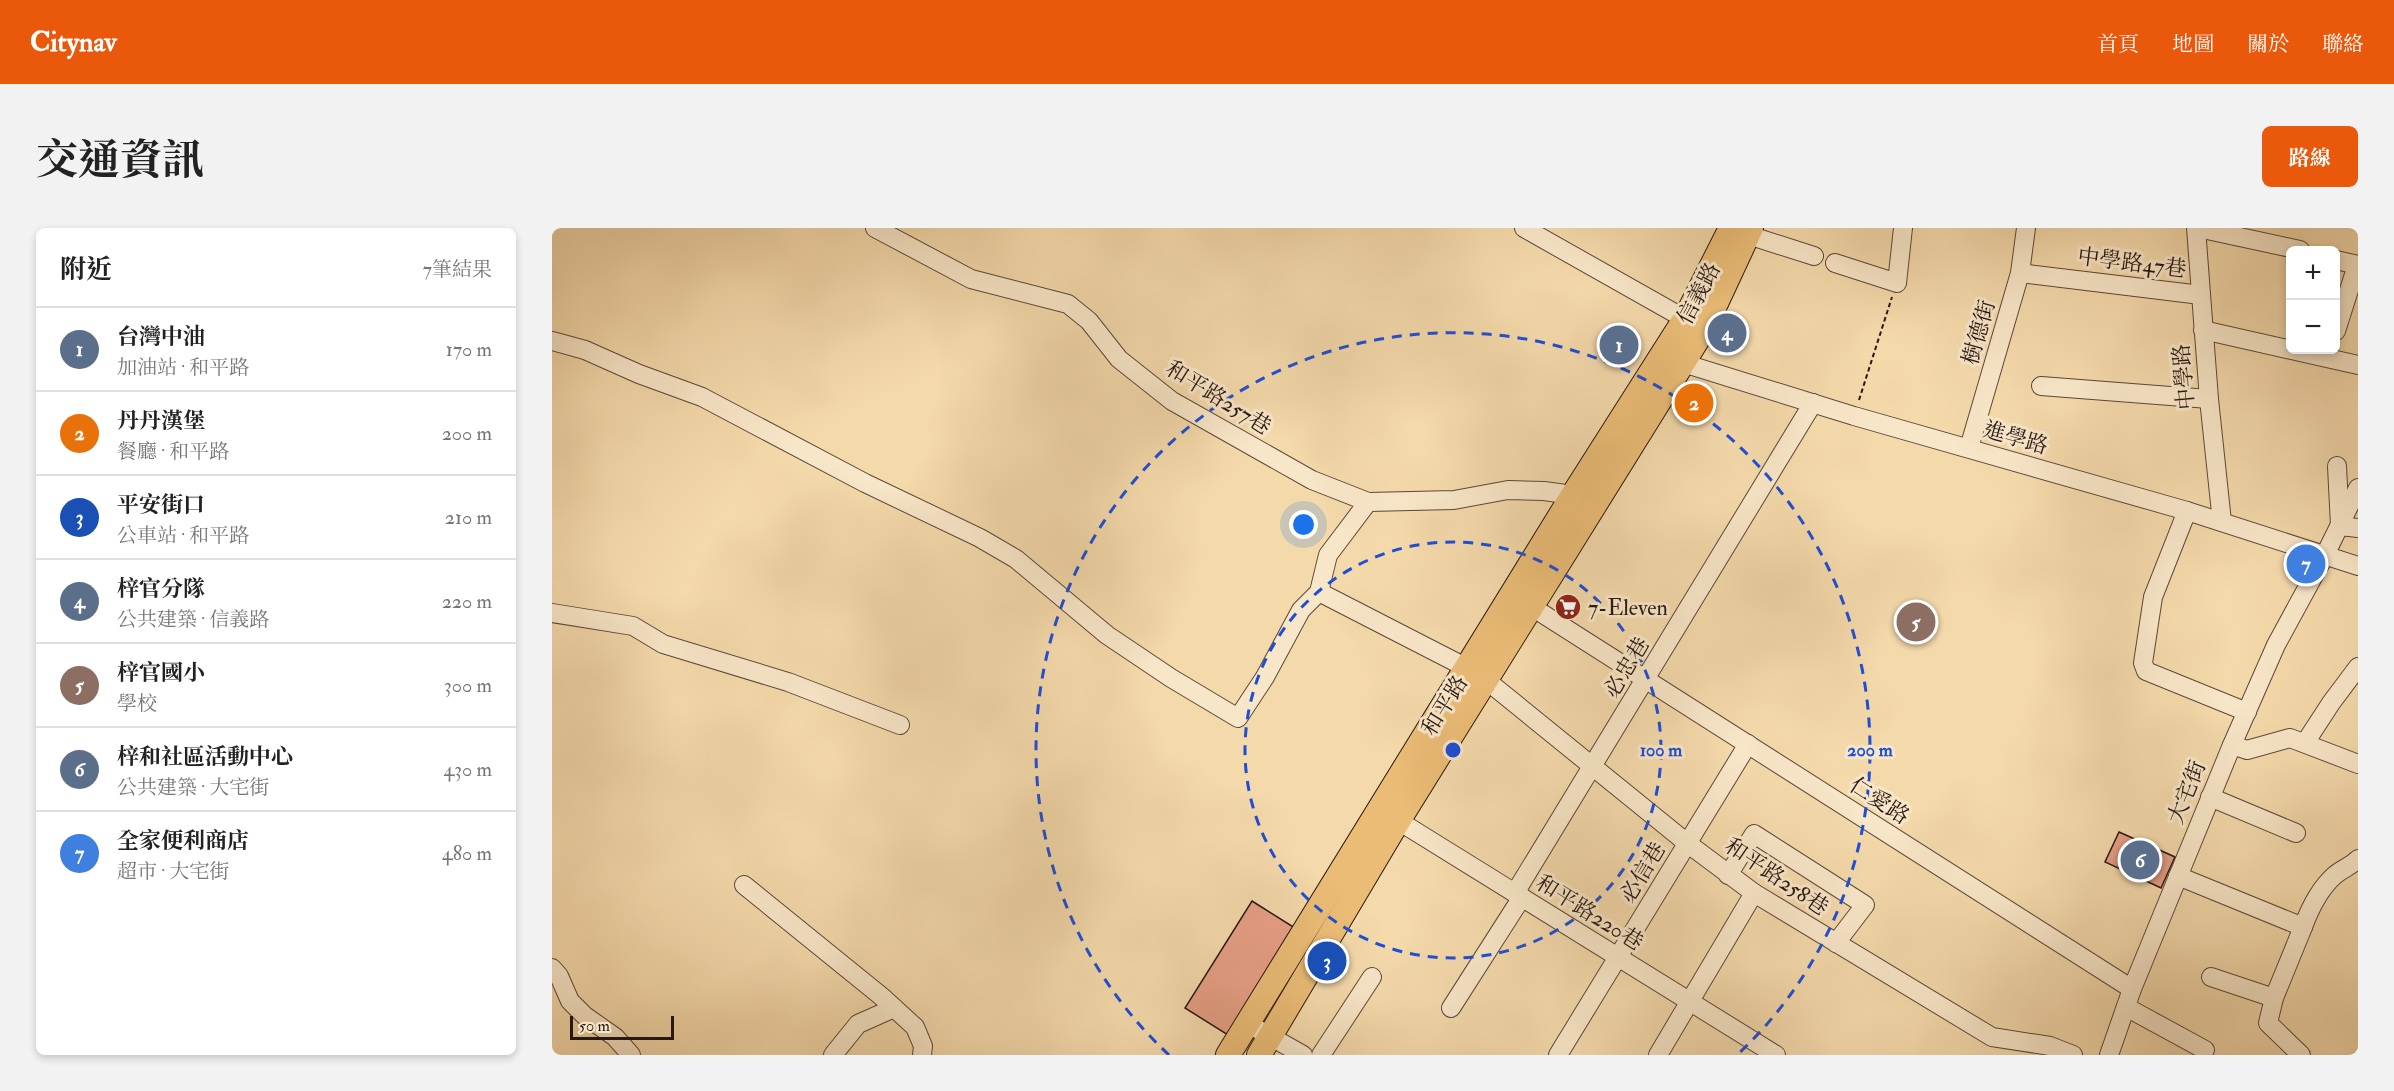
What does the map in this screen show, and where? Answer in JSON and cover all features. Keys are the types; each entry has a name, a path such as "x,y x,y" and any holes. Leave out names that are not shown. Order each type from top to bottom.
{"main road":[{"name":"信義路","path":"1672,360 1694,324 1743,230"},
{"name":"和平路","path":"1522,600 1573,495 1672,360"},
{"name":"和平路","path":"1228,1055 1389,815 1672,360"},
{"name":"和平路","path":"1265,1046 1389,815"}],"street":[{"name":"和平路257巷","path":"875,228 971,279 1068,304 1089,321 1119,359 1172,401 1312,480 1368,502 1454,500 1508,490 1544,490 1573,495"},
{"path":"1524,228 1694,324"},
{"path":"1835,263 1897,283 1903,228"},
{"name":"樹德街","path":"1969,448 2020,273 2026,228"},
{"path":"2197,228 2286,247"},
{"name":"中學路","path":"2197,228 2209,399 2222,522"},
{"path":"1743,230 1814,256"},
{"path":"2340,261 2357,265 2340,318"},
{"name":"中學路47巷","path":"2020,273 2201,295"},
{"path":"2204,330 2286,346"},
{"path":"552,341 585,350 639,374 702,397 865,483 980,538 1016,559 1107,635 1171,678 1238,718 1265,677 1302,610 1319,592 1328,555 1368,502"},
{"path":"2328,354 2358,366"},
{"name":"進學路","path":"1672,360 1854,416 2187,511 2358,566"},
{"path":"2041,386 2209,399"},
{"name":"必忠巷","path":"1451,1008 1592,767 1647,680 1813,403"},
{"path":"2337,466 2349,527"},
{"name":"大宅街","path":"2111,1054 2132,989 2232,745 2276,645 2325,555 2349,527 2358,488"},
{"path":"2187,511 2153,597 2143,663 2146,671 2247,712"},
{"name":"和平路258巷","path":"1319,592 1476,674 1728,875 1836,944 1992,1037 2050,1046 2073,1055"},
{"name":"仁愛路","path":"1522,600 2132,989"},
{"path":"552,613 633,626 663,644 788,682 900,725"},
{"path":"2305,743 2358,667"},
{"path":"2232,745 2247,750 2290,738 2358,764"},
{"name":"必信巷","path":"1557,1055 1748,744"},
{"path":"2210,797 2296,833"},
{"name":"和平路220巷","path":"1389,815 1776,1055"},
{"path":"1728,875 1754,834 1865,905 1836,944"},
{"path":"2301,1055 2268,1023 2274,998 2311,905 2336,874 2358,859"},
{"path":"2178,876 2303,927"},
{"path":"744,885 915,1027 923,1046 921,1055"},
{"path":"1658,1055 1754,893"},
{"path":"552,968 559,976 570,1001 585,1016 615,1037 631,1055"},
{"path":"1321,1055 1372,977"},
{"path":"2211,977 2274,998"},
{"path":"2126,1007 2205,1050"},
{"path":"833,1055 858,1024 894,1008"},
{"path":"1247,1024 1265,1046 1303,1055"}],"path":[{"path":"1854,416 1897,283"}],"building":[{"path":"2119,832 2175,857 2161,888 2105,862"},
{"path":"1252,901 1295,928 1228,1035 1185,1008"}],"place":[{"name":"梓官分隊","path":"1727,333"},
{"name":"台灣中油","path":"1619,345"},
{"name":"丹丹漢堡","path":"1694,403"},
{"name":"全家便利商店","path":"2306,564"},
{"name":"7-Eleven","path":"1568,607"},
{"name":"梓官國小","path":"1916,622"},
{"name":"梓和社區活動中心","path":"2140,860"},
{"name":"平安街口","path":"1327,961"}]}
